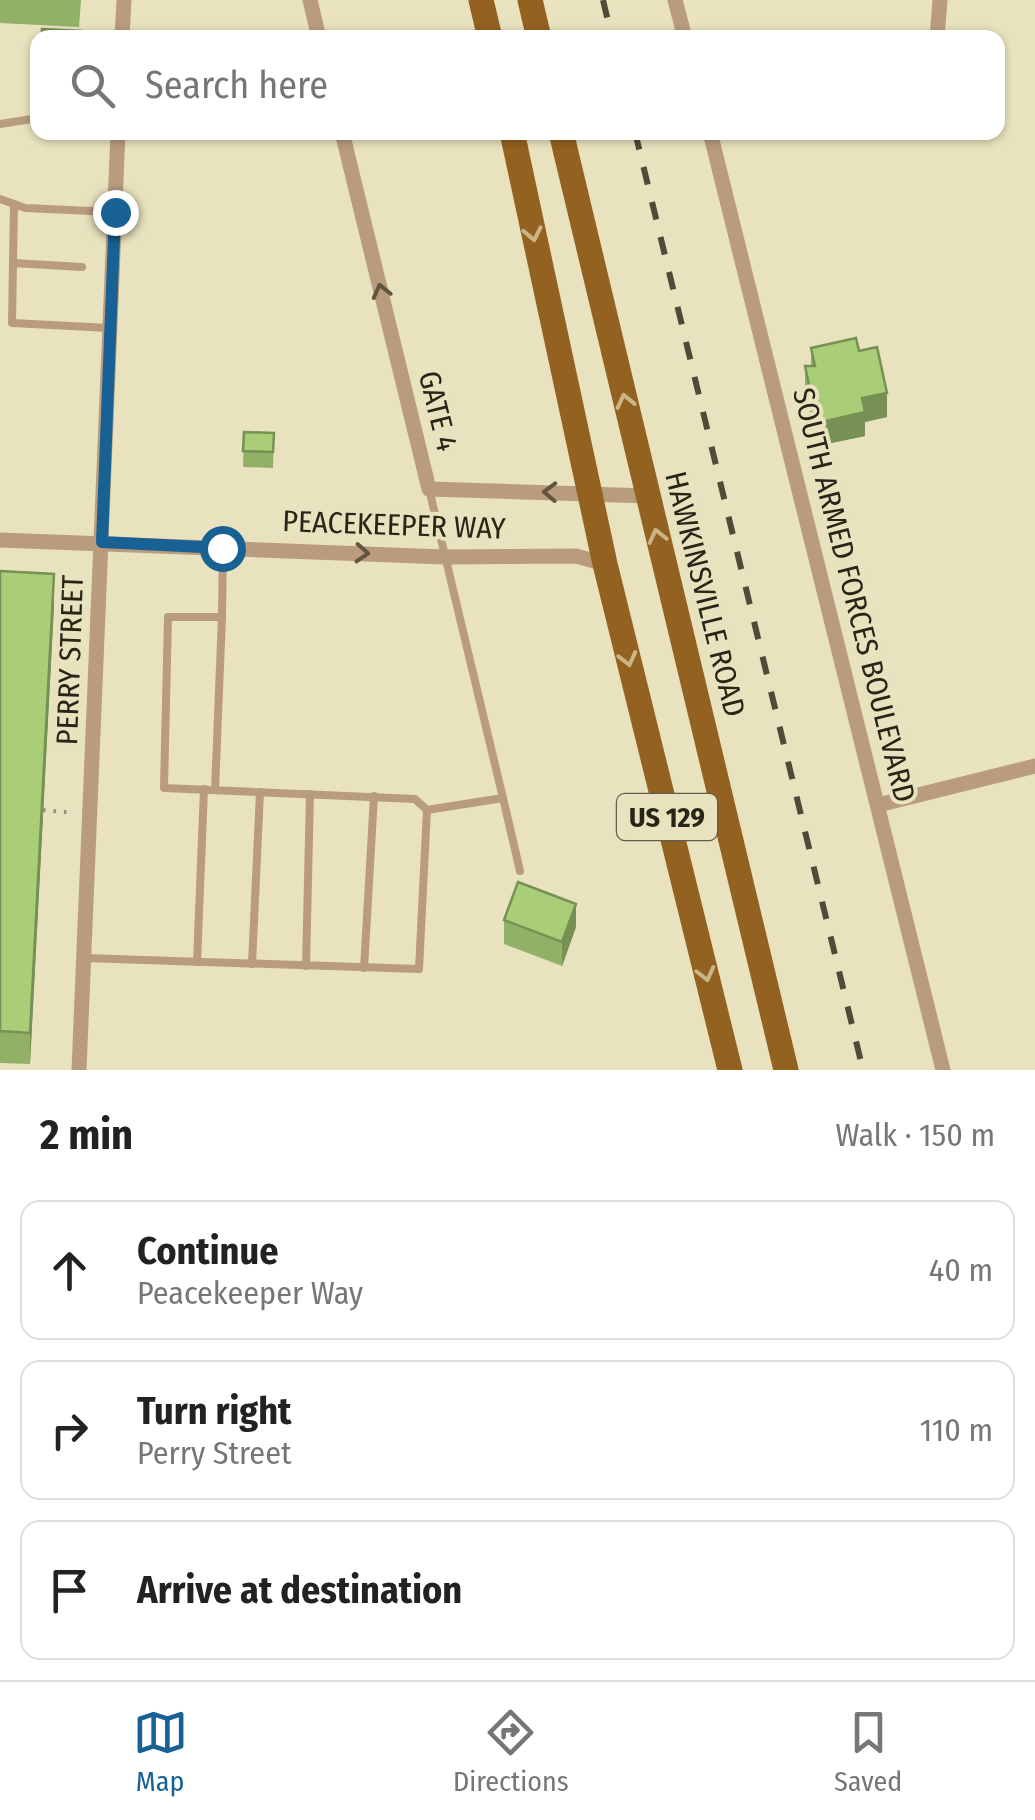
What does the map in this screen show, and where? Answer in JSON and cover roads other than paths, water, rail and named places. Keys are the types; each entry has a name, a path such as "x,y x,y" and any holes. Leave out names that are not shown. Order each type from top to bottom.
{"main road":[{"path":"481,0 488,30"},
{"path":"530,0 537,30"},
{"name":"US 129","path":"514,140 604,564 730,1070"},
{"name":"HAWKINSVILLE ROAD","path":"563,140 786,1070"}],"street":[{"path":"122,30 124,0"},
{"path":"310,0 317,30"},
{"path":"675,0 683,30"},
{"path":"938,30 940,0"},
{"name":"PERRY STREET","path":"78,1070 118,140"},
{"name":"GATE 4","path":"344,140 428,489 648,496"},
{"name":"SOUTH ARMED FORCES BOULEVARD","path":"712,140 943,1070"},
{"name":"PEACEKEEPER WAY","path":"0,540 445,557 576,556 604,564"},
{"path":"878,804 1035,766"}],"lane":[{"path":"0,124 18,117 30,118"},
{"path":"0,199 14,204 115,212"},
{"path":"14,204 12,323 110,328"},
{"path":"13,263 82,267"},
{"path":"428,489 520,871"},
{"path":"215,790 226,548"},
{"path":"222,617 168,618 164,788 415,799 427,810"},
{"path":"197,962 204,790"},
{"path":"252,964 260,792"},
{"path":"306,966 310,794"},
{"path":"364,968 374,796"},
{"path":"427,810 503,798"},
{"path":"85,958 419,969 427,810"}],"railway":[{"path":"603,0 610,30"},
{"path":"637,140 863,1070"}]}
